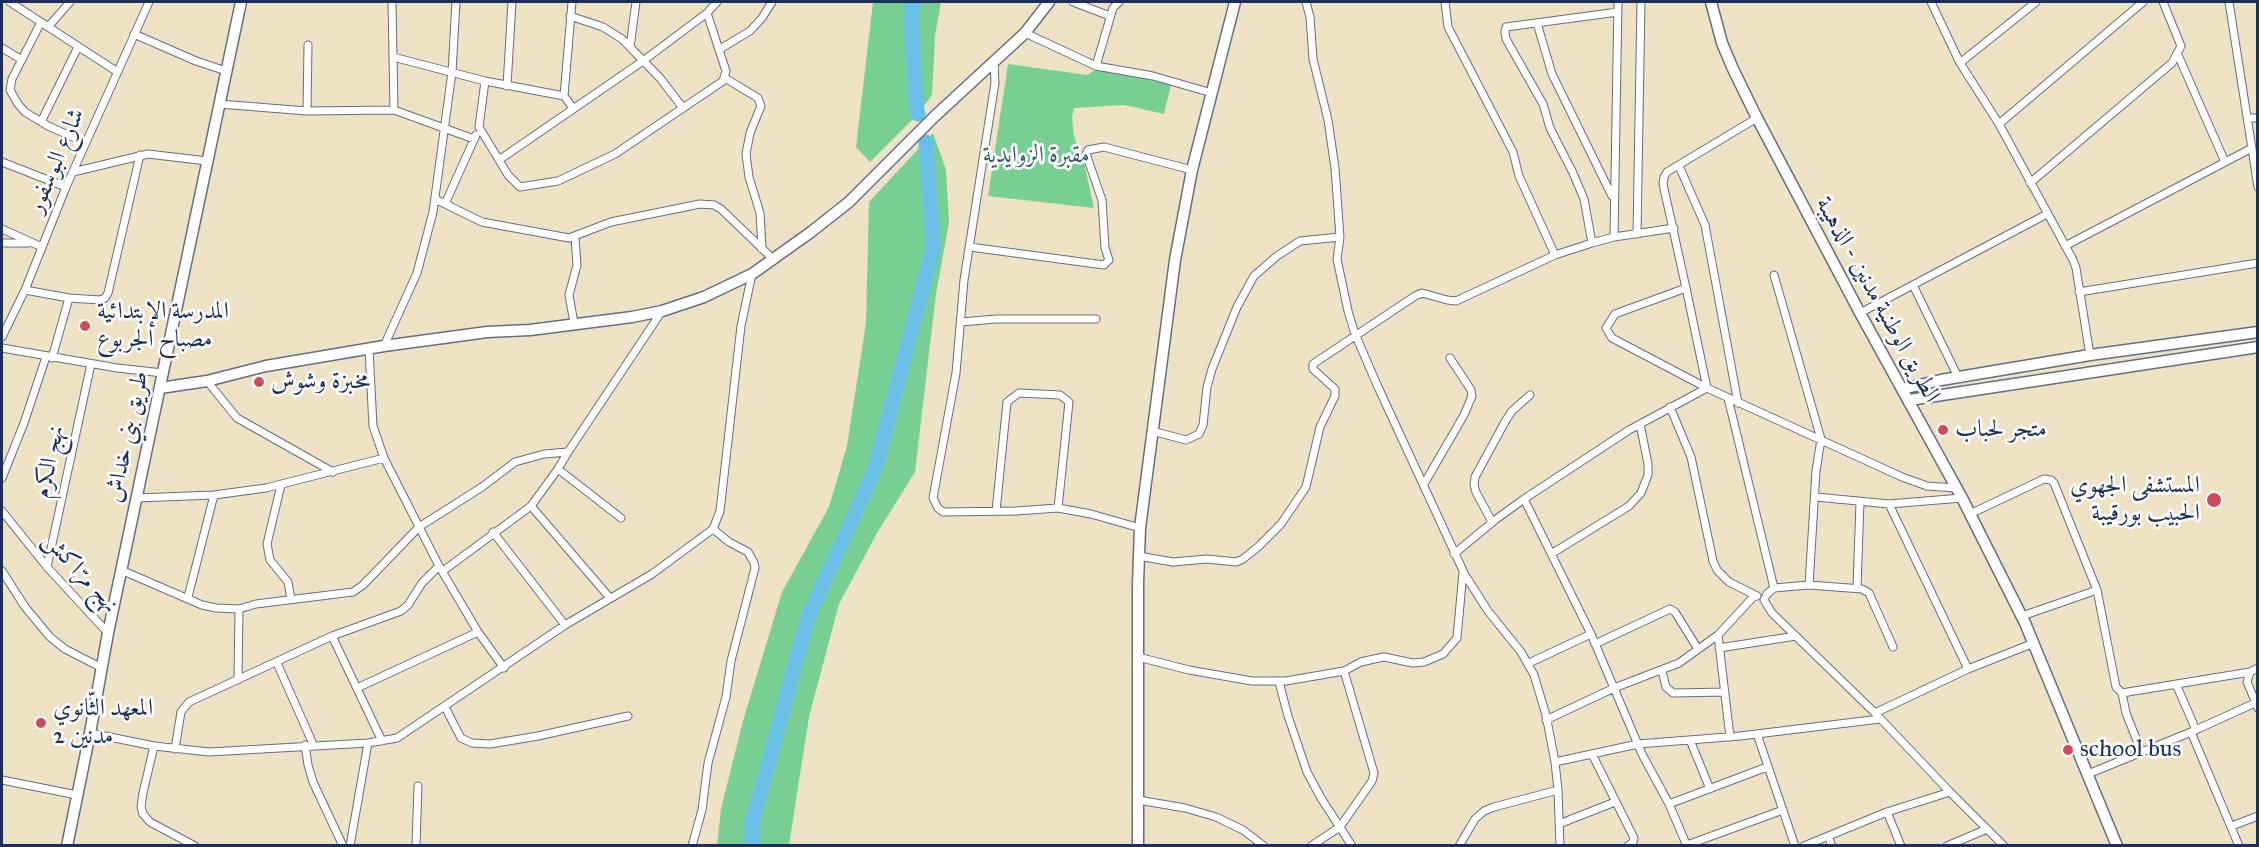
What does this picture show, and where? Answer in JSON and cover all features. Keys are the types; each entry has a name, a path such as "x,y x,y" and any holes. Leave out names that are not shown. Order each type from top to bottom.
{"street":[{"path":"13,2 116,71"},
{"path":"48,27 70,2"},
{"name":"شارع البوسفور","path":"2,337 25,290 116,71 149,2"},
{"name":"طريق بني خداش","path":"67,846 108,633 241,2"},
{"path":"392,2 394,110"},
{"path":"384,346 417,273 435,199 452,72 456,2"},
{"path":"507,86 512,2"},
{"path":"572,2 564,96 573,108"},
{"path":"630,47 636,2"},
{"path":"705,2 716,4"},
{"path":"720,49 750,31 762,18 771,2"},
{"path":"160,388 207,381 266,366 384,346 477,333 530,330 662,311 704,297 752,274 774,260 849,202 951,101 1025,33 1049,2"},
{"path":"1073,2 1110,16"},
{"path":"1096,66 1110,16 1113,8 1119,2"},
{"path":"1138,846 1138,556 1140,528 1175,260 1192,170 1235,2"},
{"path":"1306,2 1310,17 1313,59 1330,134 1340,237 1337,259 1355,334 1463,572 1488,611 1529,663 1534,675 1555,762 1560,846"},
{"path":"1445,2 1451,34 1513,152 1519,176 1555,255"},
{"path":"1614,237 1617,2"},
{"path":"1637,234 1641,2"},
{"name":"الطريق الوطنية مدنين - الذهيبة","path":"1711,2 1722,43 1757,118 1860,313 1962,498 2022,616 2117,846"},
{"path":"1931,2 1960,63 1999,124 2076,268 2090,355"},
{"path":"1960,63 2036,2"},
{"path":"1999,124 2143,2"},
{"path":"2030,183 2165,69 2178,55 2181,45 2163,2"},
{"path":"2229,2 2258,187"},
{"path":"499,160 643,61 716,4"},
{"path":"1592,243 1584,199 1550,128 1543,104 1506,39 1506,27 1618,12"},
{"path":"479,127 508,175 518,186 550,183 615,154 702,97 725,78 726,71 720,49 707,13"},
{"path":"570,16 603,27 622,39 660,78 683,108"},
{"path":"40,22 12,79 10,90 22,109 40,122 86,143"},
{"path":"1537,23 1552,74 1614,199"},
{"path":"1025,33 1096,66 1153,76 1212,93"},
{"path":"134,34 226,71"},
{"path":"307,111 308,45"},
{"path":"40,122 78,47"},
{"path":"2,48 22,60"},
{"path":"2178,55 2226,162"},
{"path":"393,57 485,81 564,96"},
{"path":"994,62 995,83 964,280 949,420 933,498 943,512 1058,508 1091,514 1140,528"},
{"path":"725,78 758,98 760,102 760,110 750,133 746,154 749,177 760,213 762,249"},
{"path":"445,204 479,127 485,81"},
{"path":"219,105 307,111 394,110 474,139"},
{"path":"1707,388 1663,184 1664,177 1667,172 1757,118"},
{"path":"2248,118 2258,118"},
{"path":"970,247 1104,266 1109,260 1102,200 1086,154 1088,150 1104,147 1192,170"},
{"path":"2065,246 2252,148"},
{"path":"73,172 140,155 153,154 207,161"},
{"path":"25,290 69,298 100,300 107,296 140,155"},
{"path":"2,162 66,187"},
{"path":"1679,166 1705,225 1738,403"},
{"path":"435,199 482,222 569,238 611,222 708,204 721,209 774,260"},
{"path":"1860,313 2047,214"},
{"path":"1138,556 1173,562 1207,558 1236,562 1258,547 1281,524 1308,482 1320,427 1336,393 1332,386 1313,369 1313,364 1415,296 1422,293 1456,301 1555,255 1614,237 1674,228"},
{"path":"2,229 42,247"},
{"path":"574,323 569,295 577,265 575,237"},
{"path":"1152,431 1186,440 1199,434 1203,425 1207,387 1212,369 1237,307 1254,276 1277,256 1300,241 1340,237"},
{"path":"2,243 32,243"},
{"path":"2079,292 2258,263"},
{"path":"90,733 175,749 224,752 397,738 565,625 652,574 713,529 720,511 741,326 752,274"},
{"path":"1774,274 1821,439 1809,585"},
{"path":"1912,285 1958,377"},
{"path":"1686,288 1615,314 1606,328 1612,338 1738,403 1902,477 1927,486 1956,488"},
{"path":"2,478 49,357 69,298"},
{"path":"175,749 181,712 185,705 332,636 404,608 422,583 531,506 558,470 662,311"},
{"path":"961,322 996,319 1096,320"},
{"path":"1902,388 2090,355 2258,332"},
{"path":"1909,400 2258,347"},
{"path":"2,348 91,364 163,373"},
{"path":"369,349 373,426 384,458 441,569 478,632 504,668"},
{"path":"1424,484 1464,416 1472,396 1471,390 1450,358"},
{"name":"نهج الكرم","path":"47,567 91,364"},
{"path":"207,381 237,418 333,472"},
{"path":"1454,554 1524,499 1640,424 1707,388"},
{"path":"996,511 1007,402 1019,393 1060,395 1069,402 1058,508"},
{"path":"1492,522 1476,492 1475,477 1512,411 1530,395"},
{"path":"1728,398 1774,588"},
{"path":"1670,407 1691,458 1713,561 1717,570 1729,582 1764,600 1772,613 1875,713 2004,846"},
{"path":"1551,554 1629,506 1641,493 1648,476 1648,464 1640,424"},
{"path":"122,570 216,608 239,609 256,604 348,593 358,589 419,527 482,487 515,462 544,454 568,452"},
{"path":"137,498 214,495 281,485 384,458"},
{"path":"558,470 621,518"},
{"path":"1970,514 2044,479 2051,480 2057,489 2097,590 2116,687 2122,693 2126,713 2141,751"},
{"path":"281,485 267,544 270,560 288,582 291,599"},
{"path":"188,597 214,495"},
{"path":"1816,497 1890,504 1962,498"},
{"path":"1524,499 1591,634 1651,773 1669,804 1687,845 1783,810"},
{"path":"1857,588 1860,502"},
{"path":"1890,504 1968,669"},
{"path":"531,506 610,598"},
{"name":"نهج مرّاكش","path":"2,511 47,567 108,633"},
{"path":"692,846 702,810 708,763 726,697 731,661 755,568 748,552 729,542 713,529"},
{"path":"494,532 565,625"},
{"path":"2,571 29,614 50,637 65,650 102,668"},
{"path":"1138,657 1218,676 1279,682 1344,671 1384,657 1413,663 1424,662 1443,654 1457,638 1463,572"},
{"path":"1764,600 1774,588 1809,585 1857,588 1869,593 1893,647"},
{"path":"2022,616 2097,590"},
{"path":"1546,720 1614,688 1679,663 1718,635 1755,596"},
{"path":"238,680 239,609"},
{"path":"1595,644 1670,609 1675,612 1698,649"},
{"path":"357,688 478,632"},
{"path":"1529,663 1591,634"},
{"path":"1718,635 1730,737"},
{"path":"332,636 382,741"},
{"path":"1719,648 1796,636"},
{"path":"1875,713 1968,669 2034,643"},
{"path":"277,663 309,745 308,765 313,782 343,846"},
{"path":"2122,693 2250,672 2258,668"},
{"path":"1311,846 1340,827 1372,781 1374,774 1344,671"},
{"path":"1662,671 1666,687 1673,693 1725,692"},
{"path":"2088,774 2256,705 2247,682 2250,672"},
{"path":"1279,682 1290,725 1307,772 1352,846"},
{"path":"2176,684 2239,846"},
{"path":"445,707 461,738 481,744 538,736 628,716"},
{"path":"1555,762 1638,744 1730,737 1880,719"},
{"path":"1757,734 1795,846"},
{"path":"1690,740 1710,789"},
{"path":"350,846 368,742"},
{"path":"154,746 143,793 141,807 143,814 150,822 195,846"},
{"path":"1592,754 1634,838 1628,846"},
{"path":"1669,804 1767,767"},
{"path":"2,780 77,795"},
{"path":"416,846 418,786"},
{"path":"1459,846 1475,819 1484,812 1494,807 1558,790"},
{"path":"1804,846 1887,812 1950,792"},
{"path":"1138,800 1185,808 1216,817 1243,830 1264,846"},
{"path":"1559,824 1615,802"},
{"path":"1887,812 1901,846"},
{"path":"2232,826 2258,816"},
{"path":"1947,846 1987,829"},
{"path":"1828,836 1832,846"}],"green space":[{"path":"873,2 941,2 935,36 932,95 918,114 870,162 856,147"},
{"name":"مقبرة الزوايدية","path":"1008,64 1087,75 1098,68 1141,74 1171,85 1164,114 1124,105 1074,108 1072,117 1074,136 1085,167 1094,208 988,196"},
{"path":"933,133 946,170 949,222 936,294 915,472 877,533 839,604 809,717 789,845 717,845 721,809 743,721 782,592 829,507 847,446 866,323 869,202"}],"waterway":[{"path":"913,2 911,18 918,114"},
{"path":"752,846 752,824 808,617 875,469 933,248 926,142"}],"place":[{"name":"المدرسة الإبتدائية مصباح الجربوع","path":"85,326"},
{"name":"مخبزة وشوش","path":"259,382"},
{"name":"متجر لحباب","path":"1943,430"},
{"name":"المستشفى الجهوي الحبيب بورقيبة","path":"2214,500"},
{"name":"المعهد الثّانوي مدنين 2","path":"41,723"},
{"name":"school bus","path":"2068,750"}]}
